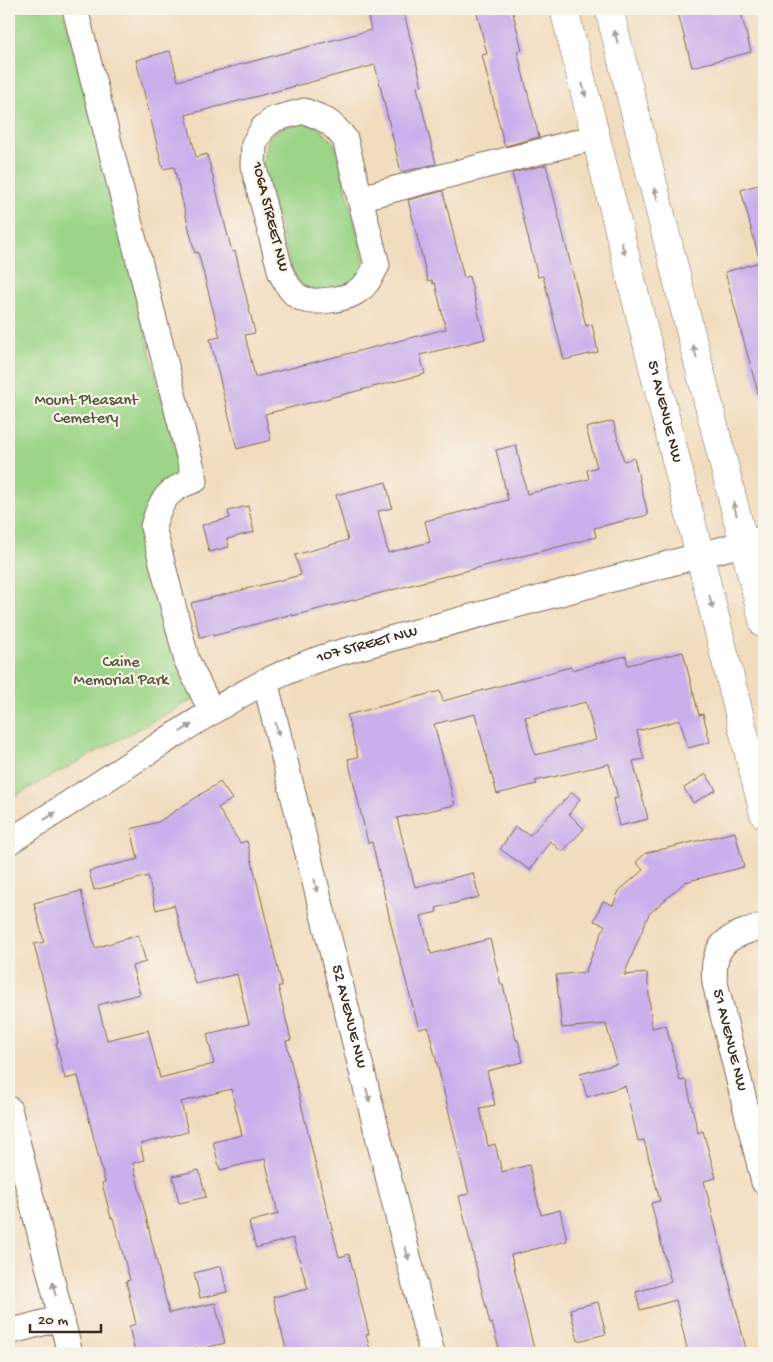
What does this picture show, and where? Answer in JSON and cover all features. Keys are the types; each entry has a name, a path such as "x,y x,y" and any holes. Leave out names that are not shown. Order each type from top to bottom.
{"main road":[{"name":"51 AVENUE NW","path":"564,9 764,814"},
{"path":"609,9 754,541 764,624"}],"street":[{"path":"75,9 195,480 174,489 165,497 158,508 153,528 187,661 212,712"},
{"name":"106A STREET NW","path":"304,111 322,117 335,126 345,139 360,198 377,265 369,281 355,294 322,301 304,300 289,288 281,274 253,165 254,144 264,128 274,119 304,111"},
{"path":"360,198 596,137"},
{"name":"107 STREET NW","path":"9,842 212,712 265,681 295,667 334,654 754,541"},
{"name":"52 AVENUE NW","path":"265,681 432,1353"},
{"name":"51 AVENUE NW","path":"764,926 741,932 725,942 714,960 714,970 715,983 764,1182"},
{"path":"9,1110 70,1353"},
{"path":"9,1332 61,1318"}],"green space":[{"name":"Mount Pleasant Cemetery","path":"9,9 63,9 180,470 153,503 194,699 9,799"},
{"path":"304,122 317,126 335,144 365,264 361,273 356,278 337,288 309,289 298,281 291,269 263,164 266,144 273,133 285,127"}],"building":[{"path":"403,9 422,86 417,87 436,164 401,172 375,65 186,115 196,157 207,154 232,252 235,251 255,333 245,335 255,377 446,329 435,283 433,284 432,280 428,281 408,200 443,191 464,278 469,276 485,339 420,355 425,374 265,414 271,440 237,449 210,339 220,337 198,252 195,253 174,167 163,169 136,60 170,51 178,81 371,30 368,17"},
{"path":"476,9 512,9 522,50 517,51 539,137 505,146 504,144 482,55 487,54"},
{"path":"677,9 740,9 751,52 692,67"},
{"path":"546,165 586,326 592,324 598,352 564,360 543,276 538,277 512,173"},
{"path":"764,183 764,254 758,255 741,190"},
{"path":"764,261 764,392 758,393 725,272"},
{"path":"613,421 624,461 634,458 648,515 594,528 596,537 292,616 292,614 213,636 213,634 200,637 191,603 301,575 295,555 348,540 336,495 386,482 392,508 378,511 388,553 430,542 425,521 508,500 496,450 516,445 527,494 589,479 587,470 597,467 586,428"},
{"path":"248,506 254,532 227,539 229,547 209,552 202,525 230,518 228,511"},
{"path":"683,652 699,715 703,714 710,742 688,748 680,720 637,731 644,759 633,761 648,819 619,826 613,799 618,798 609,764 535,781 537,784 497,794 475,714 434,724 455,805 397,818 415,887 473,873 479,897 436,908 437,912 421,916 431,954 490,939 523,1062 487,1071 495,1105 480,1108 488,1146 495,1144 502,1172 529,1165 541,1215 560,1210 567,1241 511,1255 535,1353 500,1353 492,1323 490,1324 459,1196 469,1194 428,1027 419,1029 394,937 372,842 368,843 348,759 358,757 347,715 440,691 443,701 571,667 572,670 626,656 628,665","holes":["586,702 596,740 535,755 525,717"]},
{"path":"706,774 716,790 693,803 684,788"},
{"path":"220,782 232,799 218,808 240,843 247,841 282,986 278,986 291,1040 286,1041 316,1166 339,1257 349,1254 369,1334 366,1335 371,1353 287,1353 273,1297 308,1289 293,1238 256,1248 249,1222 278,1214 265,1159 220,1170 213,1142 242,1135 231,1089 181,1102 188,1132 140,1144 144,1160 133,1163 169,1313 215,1303 225,1343 197,1350 197,1347 172,1353 154,1353 153,1349 135,1353 129,1326 136,1324 126,1281 130,1280 102,1183 105,1182 78,1076 65,1079 34,944 44,942 34,903 81,891 95,948 138,935 146,962 132,966 140,994 98,1005 107,1040 148,1030 160,1078 214,1064 207,1034 249,1024 237,974 195,984 174,905 156,910 148,876 94,890 89,871 138,859 131,829 158,822"},
{"path":"572,792 580,799 569,814 584,829 562,852 550,841 530,870 500,849 515,827 530,835"},
{"path":"735,832 744,867 685,882 649,914 624,975 647,973 652,1028 666,1025 680,1081 686,1080 698,1133 703,1131 716,1178 704,1181 747,1353 688,1353 676,1300 640,1310 636,1292 671,1282 651,1203 660,1201 644,1140 638,1141 625,1086 587,1097 580,1074 617,1064 606,1024 562,1028 556,975 585,972 605,925 594,921 603,901 613,905 619,891 643,870 636,862 646,853"},
{"path":"199,1170 206,1197 179,1203 173,1176"},
{"path":"221,1266 227,1292 200,1298 194,1273"},
{"path":"598,1302 606,1334 578,1341 570,1309"}],"park label":[{"name":"Caine Memorial Park","path":"121,672"}]}
